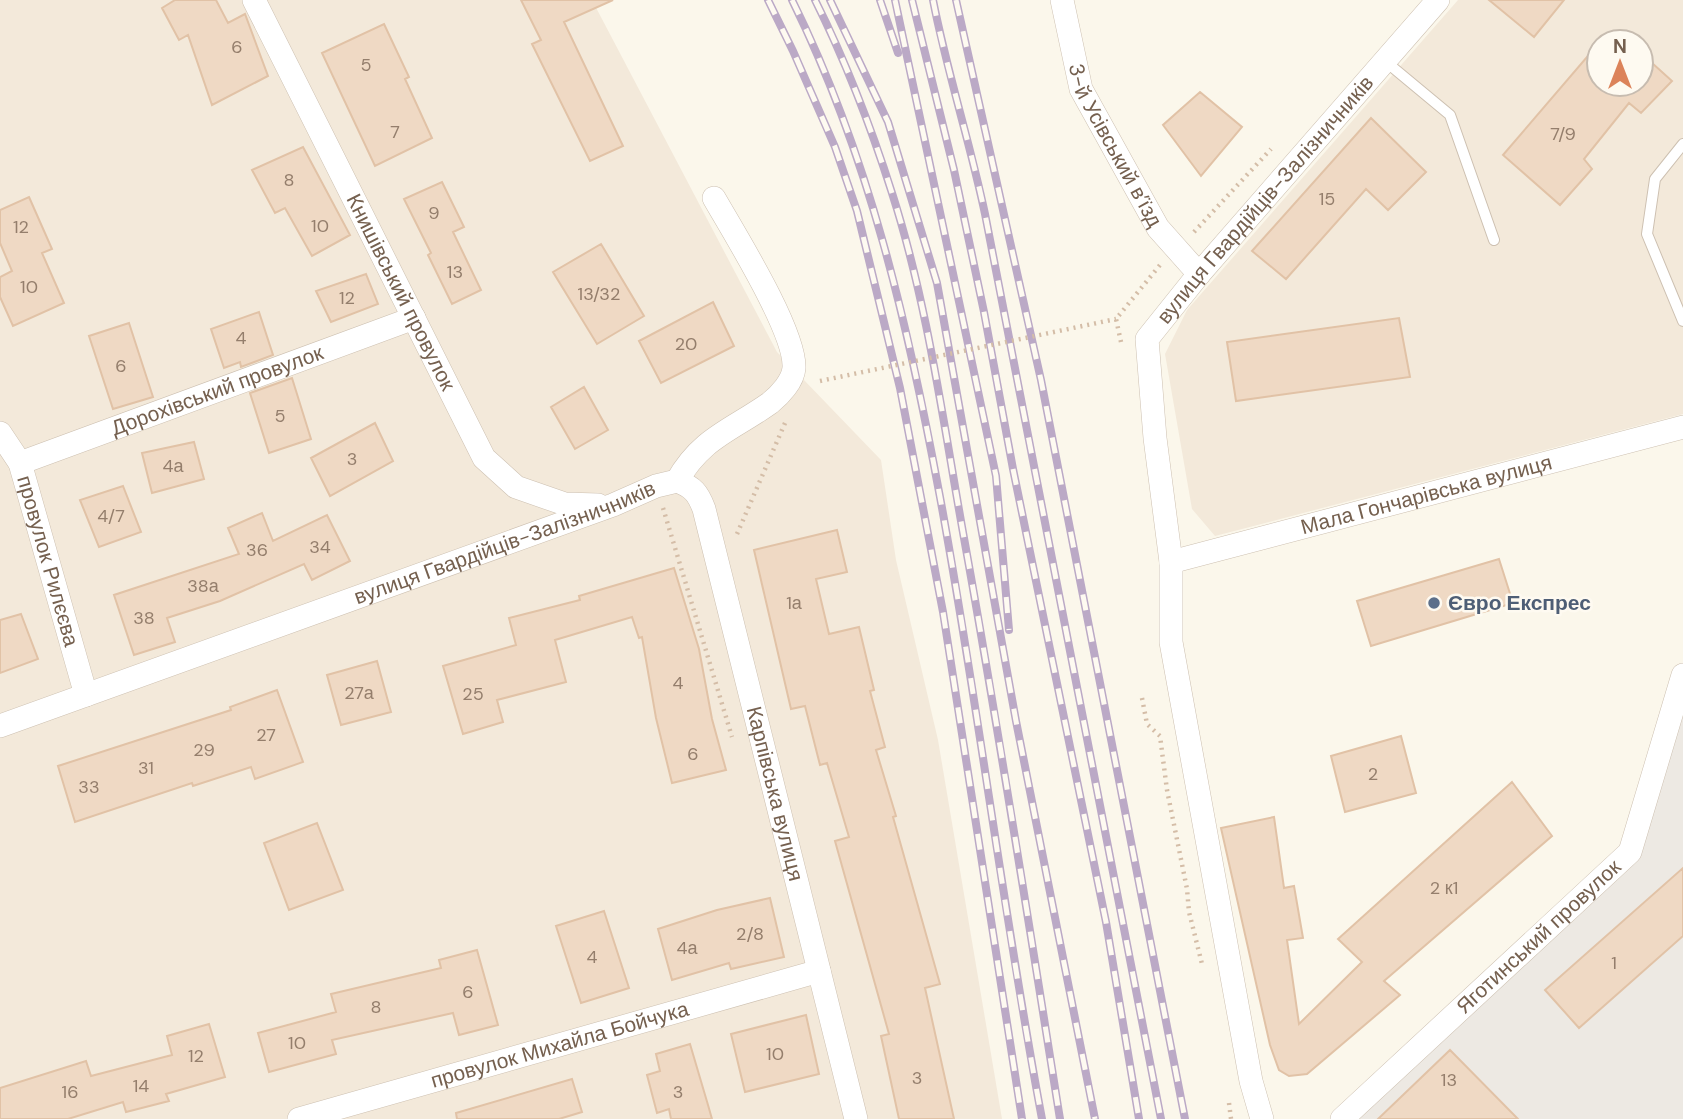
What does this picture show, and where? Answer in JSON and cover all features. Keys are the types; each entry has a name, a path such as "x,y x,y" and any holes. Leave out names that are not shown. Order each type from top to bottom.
{"street":[{"name":"Книшівський провулок","path":"254,0 484,457 516,487 565,504 613,505"},
{"name":"3-й Усівський в’їзд","path":"1062,0 1081,89 1158,228 1199,274"},
{"name":"вулиця Гвардійців-Залізничників","path":"1262,1119 1251,1082 1171,642 1171,562 1147,339 1199,274 1438,0"},
{"path":"714,198 774,305 791,349 794,369 787,386"},
{"name":"Дорохівський провулок","path":"20,463 414,318"},
{"name":"вулиця Гвардійців-Залізничників","path":"0,726 613,505 656,486 677,481 688,461 706,444 772,402 787,386"},
{"name":"Мала Гончарівська вулиця","path":"1171,562 1683,427"},
{"name":"провулок Рилєєва","path":"0,433 20,463 86,695"},
{"name":"Карпівська вулиця","path":"677,481 690,485 699,495 704,509 856,1119"},
{"name":"Яготинський провулок","path":"1342,1119 1630,852 1683,675"},
{"name":"провулок Михайла Бойчука","path":"299,1119 819,971"}],"lane":[{"path":"1385,61 1450,115 1494,240"},
{"path":"1683,144 1654,179 1647,234 1683,321"}],"path":[{"path":"820,381 1116,319 1162,263 1178,250 1278,141"},
{"path":"737,534 794,403 787,386"},
{"path":"1142,698 1147,724 1160,736 1189,912 1203,967"},
{"path":"1228,1095 1231,1119"}],"shaded area":[{"path":"0,0 592,0 777,352 881,460 896,560 938,740 1002,1119 0,1119"},
{"path":"1458,0 1683,0 1683,414 1215,536 1192,509 1165,354 1187,310"},
{"path":"1683,675 1683,1119 1342,1119 1630,852"}],"building":[{"path":"175,0 216,0 228,23 245,14 268,76 212,105 188,35 179,40 162,8"},
{"path":"521,0 613,0 564,22 623,146 590,161 532,44 541,40"},
{"path":"1489,0 1564,0 1534,37"},
{"path":"384,24 409,77 405,79 432,138 375,166 322,53"},
{"path":"1585,59 1585,98 1655,98 1655,66 1672,81 1641,113 1629,103 1584,159 1592,169 1560,205 1503,155"},
{"path":"1200,92 1242,127 1201,176 1163,125"},
{"path":"1371,118 1426,172 1388,210 1366,189 1286,279 1252,251"},
{"path":"303,147 350,235 312,256 285,208 275,213 252,170"},
{"path":"442,182 464,227 453,232 481,290 452,304 428,255 431,253 404,199"},
{"path":"29,197 52,249 42,253 64,303 13,326 0,297 0,277 12,271 0,243 0,210"},
{"path":"601,244 644,316 597,344 553,272"},
{"path":"366,274 378,304 331,322 316,291"},
{"path":"713,302 734,346 661,383 639,341"},
{"path":"259,312 273,355 241,367 240,362 224,368 211,329"},
{"path":"1399,318 1410,377 1236,401 1227,342"},
{"path":"129,323 153,397 113,409 89,336"},
{"path":"292,378 311,439 269,453 250,393"},
{"path":"584,387 608,430 575,449 551,407"},
{"path":"375,423 393,461 330,496 311,458"},
{"path":"194,442 204,479 152,493 142,453"},
{"path":"123,486 141,532 99,547 80,500"},
{"path":"262,513 273,541 327,515 350,561 312,580 304,564 220,601 167,618 175,642 134,655 114,595 239,554 228,528"},
{"path":"837,530 847,572 816,579 829,634 859,627 874,690 870,691 885,747 876,750 940,984 925,988 954,1119 899,1119 881,1036 889,1034 835,841 849,837 827,763 820,765 805,706 791,709 754,550"},
{"path":"1499,559 1513,603 1371,646 1357,601"},
{"path":"674,568 699,649 712,719 726,770 672,783 656,718 642,637 639,638 632,617 555,640 566,682 497,700 503,722 463,734 443,666 516,645 509,618 580,600 579,596"},
{"path":"21,614 38,659 0,673 0,620"},
{"path":"377,661 391,712 341,725 327,675"},
{"path":"277,690 303,762 255,779 251,767 193,786 192,783 75,822 58,766 231,710 230,707"},
{"path":"1401,736 1416,793 1345,812 1331,756"},
{"path":"1512,782 1552,836 1384,981 1400,995 1307,1074 1289,1076 1279,1070 1270,1045 1221,828 1274,817 1284,888 1294,886 1303,938 1287,940 1299,1024 1362,962 1338,939"},
{"path":"317,823 343,890 289,910 264,843"},
{"path":"1683,868 1683,936 1579,1028 1545,990"},
{"path":"770,898 784,957 731,969 729,963 672,980 658,929 717,910"},
{"path":"604,911 629,988 581,1003 556,926"},
{"path":"477,950 498,1025 459,1035 453,1013 332,1040 336,1054 269,1072 258,1033 336,1012 331,994 441,968 439,960"},
{"path":"806,1015 819,1074 745,1092 731,1034"},
{"path":"209,1024 225,1077 166,1094 169,1101 126,1112 123,1102 68,1119 0,1119 0,1088 86,1061 91,1076 172,1055 167,1036"},
{"path":"690,1044 712,1119 671,1119 669,1109 657,1113 647,1075 660,1071 656,1054"},
{"path":"1450,1050 1518,1119 1378,1119"},
{"path":"572,1079 582,1112 559,1119 457,1119 456,1113"}],"railway":[{"path":"768,0 835,147 857,211 900,388 943,612 1022,1119"},
{"path":"792,0 844,120 865,181 900,306 954,574 1042,1119"},
{"path":"815,0 867,119 884,168 905,235 925,321 1014,828 1060,1119"},
{"path":"830,0 888,122 937,283 1016,721 1095,1119"},
{"path":"880,0 898,53"},
{"path":"895,0 996,476 1009,630"},
{"path":"912,0 954,170 984,312 1013,469 1106,922 1139,1119"},
{"path":"933,0 985,214 1161,1119"},
{"path":"956,0 1041,380 1185,1119"}],"place":[{"name":"Євро Експрес","path":"1434,603"}]}
